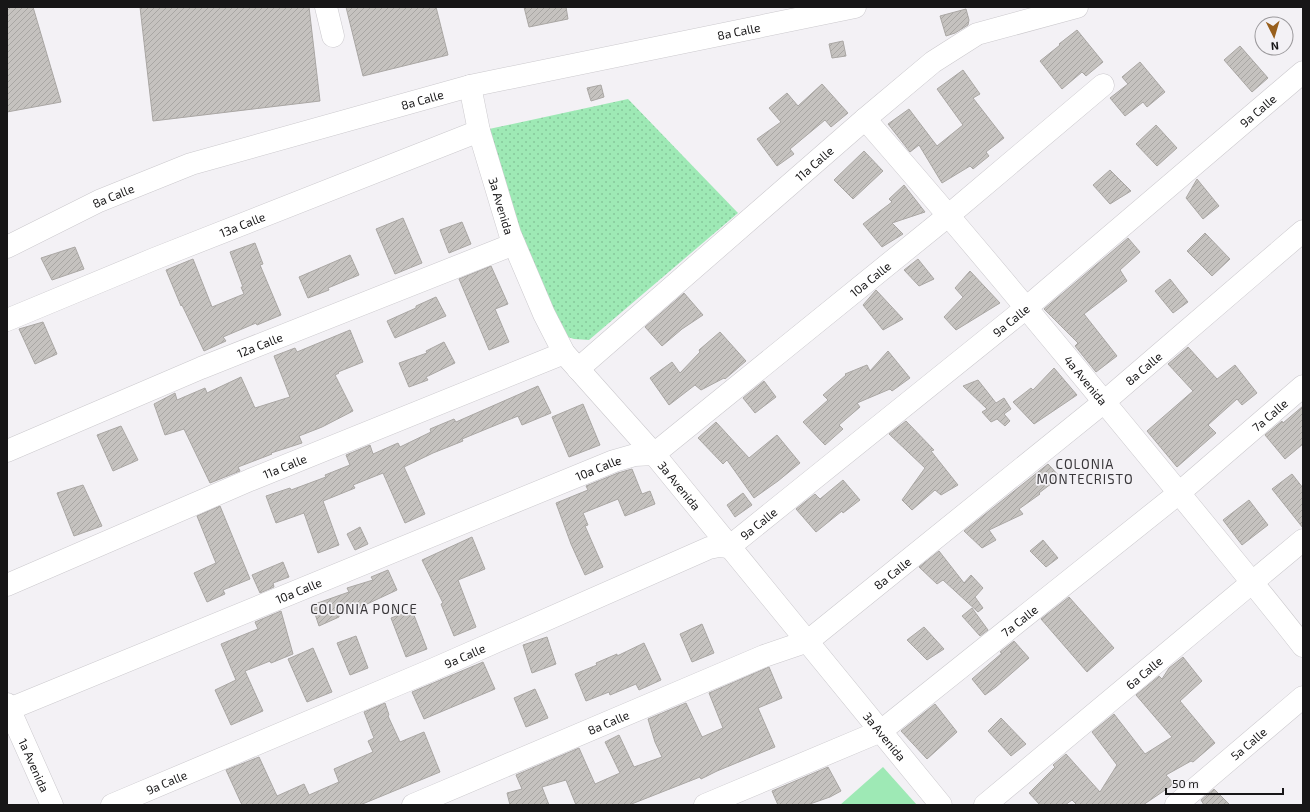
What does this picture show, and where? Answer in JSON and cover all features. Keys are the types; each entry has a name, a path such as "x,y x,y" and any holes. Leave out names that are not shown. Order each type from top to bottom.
{"street":[{"path":"326,7 333,36"},
{"name":"8a Calle","path":"7,247 99,201 191,164 470,86 855,7"},
{"name":"11a Calle","path":"578,369 865,119 933,62 977,34 1077,7"},
{"name":"9a Calle","path":"112,805 434,669 709,548 719,546 729,547 1026,308 1303,72"},
{"name":"10a Calle","path":"8,708 614,461 636,454 654,454 949,216 1103,85"},
{"name":"3a Avenida","path":"470,86 479,131 514,244 544,314 564,353 654,454 941,805"},
{"name":"4a Avenida","path":"865,119 1026,308 1253,582 1303,646"},
{"name":"13a Calle","path":"7,320 154,259 479,131"},
{"name":"8a Calle","path":"414,805 764,656 808,641 1104,402 1303,231"},
{"name":"12a Calle","path":"7,451 201,368 514,244"},
{"name":"11a Calle","path":"7,585 250,480 564,353"},
{"name":"7a Calle","path":"705,805 881,731 1179,493 1303,386"},
{"name":"6a Calle","path":"985,805 1303,540"},
{"name":"5a Calle","path":"1176,805 1303,696"},
{"name":"1a Avenida","path":"8,708 52,805"}],"green space":[{"path":"628,99 738,213 589,340 574,339 562,335 523,241 489,129"},
{"path":"883,767 917,805 840,805"}],"building":[{"path":"7,7 33,7 61,102 7,112"},
{"path":"140,7 309,7 320,101 153,121"},
{"path":"346,7 436,7 448,55 363,76"},
{"path":"524,7 566,7 568,19 529,27"},
{"path":"966,9 969,20 968,25 955,33 946,36 940,16"},
{"path":"1077,30 1103,62 1086,76 1082,72 1062,89 1040,61"},
{"path":"843,41 846,56 832,58 829,44"},
{"path":"1240,46 1268,78 1252,92 1224,60"},
{"path":"1140,62 1165,92 1147,107 1143,102 1125,116 1110,98 1128,84 1122,77"},
{"path":"963,70 980,94 973,98 1004,138 986,152 989,156 973,169 970,166 942,183 919,145 910,152 888,124 909,109 937,146 963,125 937,89"},
{"path":"822,84 848,113 831,127 825,120 790,149 794,154 777,166 757,139 781,122 769,108 787,93 798,106"},
{"path":"601,85 604,97 591,101 587,88"},
{"path":"1156,125 1177,148 1157,166 1136,144"},
{"path":"864,151 883,171 853,199 834,180"},
{"path":"1110,170 1131,191 1110,204 1093,185"},
{"path":"1197,179 1219,206 1203,219 1186,198"},
{"path":"904,185 925,212 892,223 903,234 882,247 863,224 892,202 889,199"},
{"path":"403,218 422,263 395,274 376,229"},
{"path":"462,222 471,244 449,253 440,230"},
{"path":"1205,233 1230,259 1212,276 1187,251"},
{"path":"1128,238 1140,252 1120,270 1127,281 1084,314 1117,356 1096,372 1075,346 1078,343 1044,309"},
{"path":"255,243 263,264 260,265 281,315 257,325 256,323 223,337 226,341 204,351 182,305 181,306 166,270 193,259 212,307 244,294 241,287 243,287 230,252"},
{"path":"75,247 84,269 52,280 41,258"},
{"path":"350,255 359,275 328,288 329,290 308,298 299,277"},
{"path":"918,259 934,279 919,286 904,270"},
{"path":"491,266 508,304 495,309 509,342 489,350 459,279"},
{"path":"970,271 1000,303 956,330 944,317 963,297 955,288"},
{"path":"1170,279 1188,302 1173,313 1155,291"},
{"path":"876,290 903,319 883,330 863,305"},
{"path":"684,293 703,315 682,329 662,346 645,327"},
{"path":"436,297 446,316 395,338 387,321"},
{"path":"43,322 57,354 35,364 19,329"},
{"path":"350,330 363,362 338,372 339,373 335,375 353,411 322,427 299,436 302,443 271,453 272,454 238,467 240,471 210,483 184,429 165,435 154,404 175,393 177,400 205,388 207,393 241,377 255,408 290,397 274,356 295,348 297,352"},
{"path":"720,332 746,361 725,379 724,378 701,390 695,385 669,405 650,378 672,362 680,373 700,352 699,350"},
{"path":"444,342 455,363 426,377 428,380 409,387 399,363 427,353 426,351"},
{"path":"1188,347 1217,379 1235,365 1257,393 1242,405 1237,399 1208,425 1216,433 1177,467 1147,431 1193,391 1168,364"},
{"path":"888,351 910,378 892,391 890,389 857,403 860,407 839,425 843,429 825,445 803,422 828,400 823,395 846,375 845,374 867,365 870,371"},
{"path":"1054,368 1077,395 1034,424 1013,402 1031,388 1033,390"},
{"path":"978,380 996,403 1004,398 1011,409 1004,414 1010,421 1005,426 997,419 991,422 982,412 987,409 963,386"},
{"path":"764,381 776,397 755,413 743,398"},
{"path":"538,386 551,413 522,425 518,416 462,439 463,441 404,467 425,514 405,523 383,473 353,485 355,488 323,501 339,545 318,553 304,513 276,523 266,496 290,488 291,490 326,477 325,475 350,465 346,455 370,445 373,454 398,443 400,447 431,432 430,429 454,419 456,422"},
{"path":"583,404 600,445 569,457 552,417"},
{"path":"1303,406 1303,444 1285,459 1265,435 1282,421 1283,423"},
{"path":"906,421 934,450 931,451 958,485 941,495 935,490 912,510 902,500 925,468 889,434"},
{"path":"716,422 749,458 777,435 800,463 754,498 727,460 723,464 698,438"},
{"path":"121,426 138,460 113,471 97,435"},
{"path":"1048,464 1060,477 1019,509 1023,514 989,530 996,540 982,548 964,531"},
{"path":"632,469 642,494 650,491 655,504 625,516 618,499 583,513 588,525 585,526 603,567 585,575 571,544 556,503 588,490 586,486"},
{"path":"1292,474 1303,488 1303,528 1272,489"},
{"path":"843,480 860,500 843,513 842,511 816,532 796,509 815,494 820,499"},
{"path":"83,485 102,526 74,536 57,493"},
{"path":"743,493 752,505 735,517 727,505"},
{"path":"1249,500 1268,525 1242,545 1223,520"},
{"path":"220,506 250,579 223,590 225,594 207,602 194,573 216,563 197,516"},
{"path":"360,527 368,544 355,550 347,534"},
{"path":"472,537 485,569 458,580 476,627 454,636 441,604 443,603 422,560"},
{"path":"1043,540 1058,558 1046,567 1030,551"},
{"path":"939,551 964,583 971,575 983,588 975,597 983,608 978,612 943,580 937,584 919,567"},
{"path":"283,562 289,577 273,583 274,587 260,593 252,575"},
{"path":"388,570 397,590 350,612 339,615 339,617 319,626 312,605 349,592 347,588 373,580 371,577"},
{"path":"1069,597 1114,648 1087,672 1041,619"},
{"path":"972,608 988,630 980,636 962,616"},
{"path":"412,610 427,649 406,657 391,618"},
{"path":"281,611 293,654 245,671 263,711 231,725 215,690 236,680 221,644 258,629 255,622"},
{"path":"702,624 714,653 692,662 680,634"},
{"path":"924,627 944,649 927,660 907,640"},
{"path":"356,636 368,668 350,675 337,643"},
{"path":"547,637 556,664 532,673 523,645"},
{"path":"1014,641 1029,658 985,695 972,679 1002,653 1000,652"},
{"path":"644,643 661,680 639,690 636,684 610,695 609,692 586,701 575,674 597,665 596,663 617,654 617,656"},
{"path":"313,648 332,692 307,702 288,659"},
{"path":"1183,657 1202,681 1180,701 1215,743 1193,762 1191,761 1166,775 1174,784 1143,805 1077,805 1072,800 1065,805 1040,805 1029,793 1055,767 1053,765 1066,754 1100,792 1117,765 1092,732 1114,714 1145,754 1172,737 1136,695 1159,676 1162,679 1169,668"},
{"path":"483,662 495,689 424,719 412,692"},
{"path":"769,667 782,698 758,708 775,747 701,779 700,777 629,805 576,805 566,780 542,787 549,805 510,805 507,793 522,789 516,775 579,748 595,784 620,773 605,742 619,735 634,767 662,757 655,742 648,719 686,703 702,737 723,728 709,693"},
{"path":"535,689 548,718 526,727 514,698"},
{"path":"385,703 388,716 400,742 424,732 440,772 360,805 242,805 226,770 259,757 277,796 304,784 309,795 339,782 334,769 373,752 368,741 374,738 364,712"},
{"path":"935,704 957,732 927,759 901,731"},
{"path":"1001,718 1026,744 1011,756 988,731"},
{"path":"828,767 841,791 830,797 807,805 778,805 772,791"},
{"path":"1214,789 1230,805 1204,805 1201,800"}],"district":[{"name":"COLONIA MONTECRISTO","path":"1085,472"},
{"name":"COLONIA PONCE","path":"364,609"}]}
